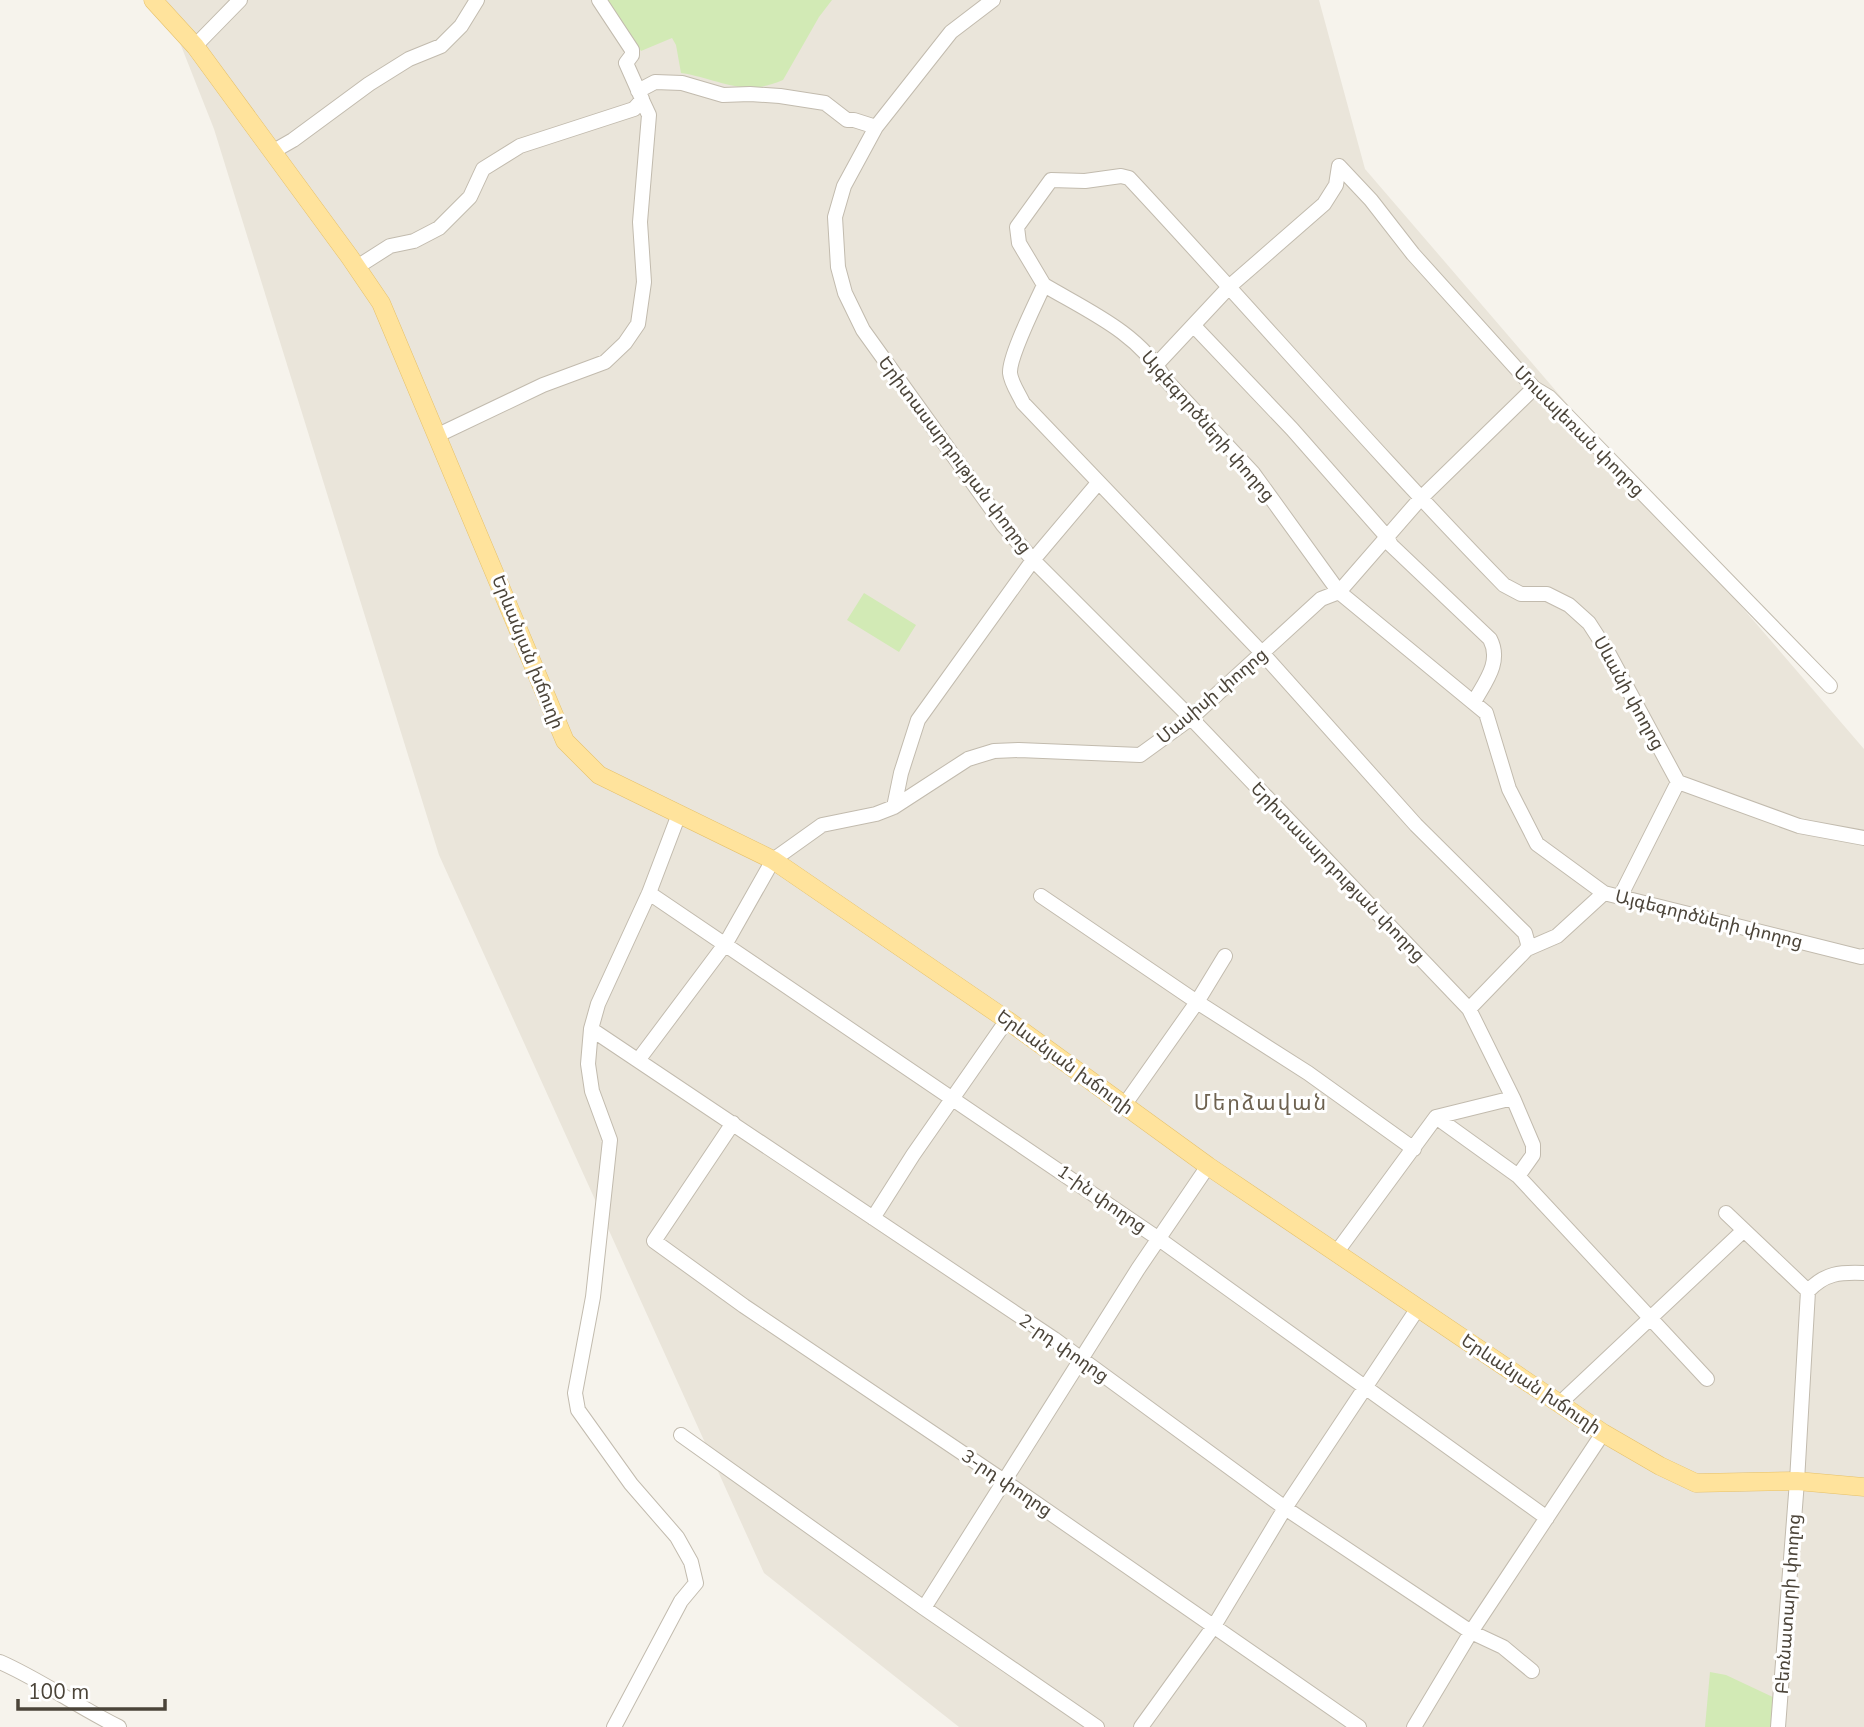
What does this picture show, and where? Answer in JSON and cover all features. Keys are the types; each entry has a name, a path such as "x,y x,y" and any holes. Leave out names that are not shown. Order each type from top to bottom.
{"main road":[{"name":"Երևանյան խճուղի","path":"153,0 195,46 381,303 565,741 599,775 773,860 1007,1020 1208,1166 1559,1404 1660,1466 1696,1483 1797,1481 1864,1487"}],"street":[{"path":"195,46 240,0"},
{"path":"272,152 389,71 409,59 441,46 461,26 477,0"},
{"path":"436,436 543,385 605,362 625,343 638,324 644,282 640,222 649,115 626,63 632,50 599,0"},
{"name":"Երիտասարդության փողոց","path":"993,0 951,32 876,127 844,186 835,217 838,267 845,293 863,330 1003,525 1033,560 1191,718 1469,1009 1533,1145 1533,1155 1518,1176"},
{"path":"357,267 390,246 414,241 439,228 470,197 483,169 520,146 634,109 640,95 655,82 682,83 723,95 750,94 825,103 847,120 876,127"},
{"name":"Մուսալեռան փողոց","path":"1230,286 1324,204 1336,185 1339,166 1371,200 1413,254 1534,388 1549,397 1830,686"},
{"name":"Սևանի փողոց","path":"1044,285 1019,243 1017,227 1051,180 1085,181 1121,176 1129,178 1230,286 1420,499 1504,585 1521,593 1547,594 1569,605 1589,622 1678,782"},
{"path":"1044,285 1013,358 1010,372 1023,403 1263,654 1416,825 1525,933 1527,949"},
{"name":"Այգեգործների փողոց","path":"1044,285 1124,331 1157,364 1165,379 1253,473 1339,592 1486,713 1509,789 1537,844 1604,893 1863,956"},
{"path":"1157,364 1230,286"},
{"path":"1194,326 1292,429 1387,537 1391,545 1490,639 1494,665 1474,702"},
{"name":"Մասիսի փողոց","path":"773,860 822,825 876,814 894,807 968,758 994,751 1019,750 1140,755 1191,718 1321,599 1339,592 1420,499 1534,388"},
{"path":"894,807 918,720 1033,560 1098,482"},
{"path":"1620,897 1678,782 1799,826 1864,838"},
{"path":"614,1727 681,1601 695,1583 691,1562 677,1537 631,1485 578,1410 575,1393 593,1297 610,1140 592,1091 588,1063 591,1029 598,1004 649,892 679,814"},
{"path":"639,1059 726,943 773,860"},
{"name":"1-ին փողոց","path":"649,892 1159,1239 1547,1518"},
{"path":"1469,1009 1527,949 1557,936 1604,893"},
{"path":"1041,896 1197,1002 1308,1073 1414,1149"},
{"path":"1125,1104 1197,1002 1225,956"},
{"path":"873,1218 1007,1020"},
{"name":"2-րդ փողոց","path":"591,1029 1083,1359 1285,1508 1471,1632 1503,1647 1532,1671"},
{"path":"1336,1253 1436,1118 1513,1098"},
{"path":"1436,1118 1518,1176 1707,1380"},
{"name":"3-րդ փողոց","path":"733,1123 654,1241 756,1314 1004,1481 1359,1727"},
{"path":"924,1608 1208,1166"},
{"path":"1726,1213 1808,1291 1820,1279 1831,1275 1864,1273"},
{"path":"1559,1404 1744,1230"},
{"name":"Բեռնատարի փողոց","path":"1778,1727 1808,1291"},
{"path":"1141,1727 1214,1626 1285,1508 1418,1308"},
{"path":"1413,1727 1471,1632 1603,1433"},
{"path":"681,1435 1097,1727"},
{"path":"0,1662 26,1673 81,1709 119,1727"}],"shaded area":[{"name":"Մերձավան","path":"163,0 1319,0 1365,169 1864,749 1864,1727 959,1727 764,1573 439,855 214,129"}],"green space":[{"path":"606,0 832,0 819,17 783,80 768,85 743,87 681,73 676,45 672,38 641,51"},
{"path":"864,593 916,625 899,652 847,620"},
{"path":"1710,1672 1726,1675 1777,1699 1775,1727 1705,1727"}],"district":[{"name":"Մերձավան","path":"1261,1103"}]}
